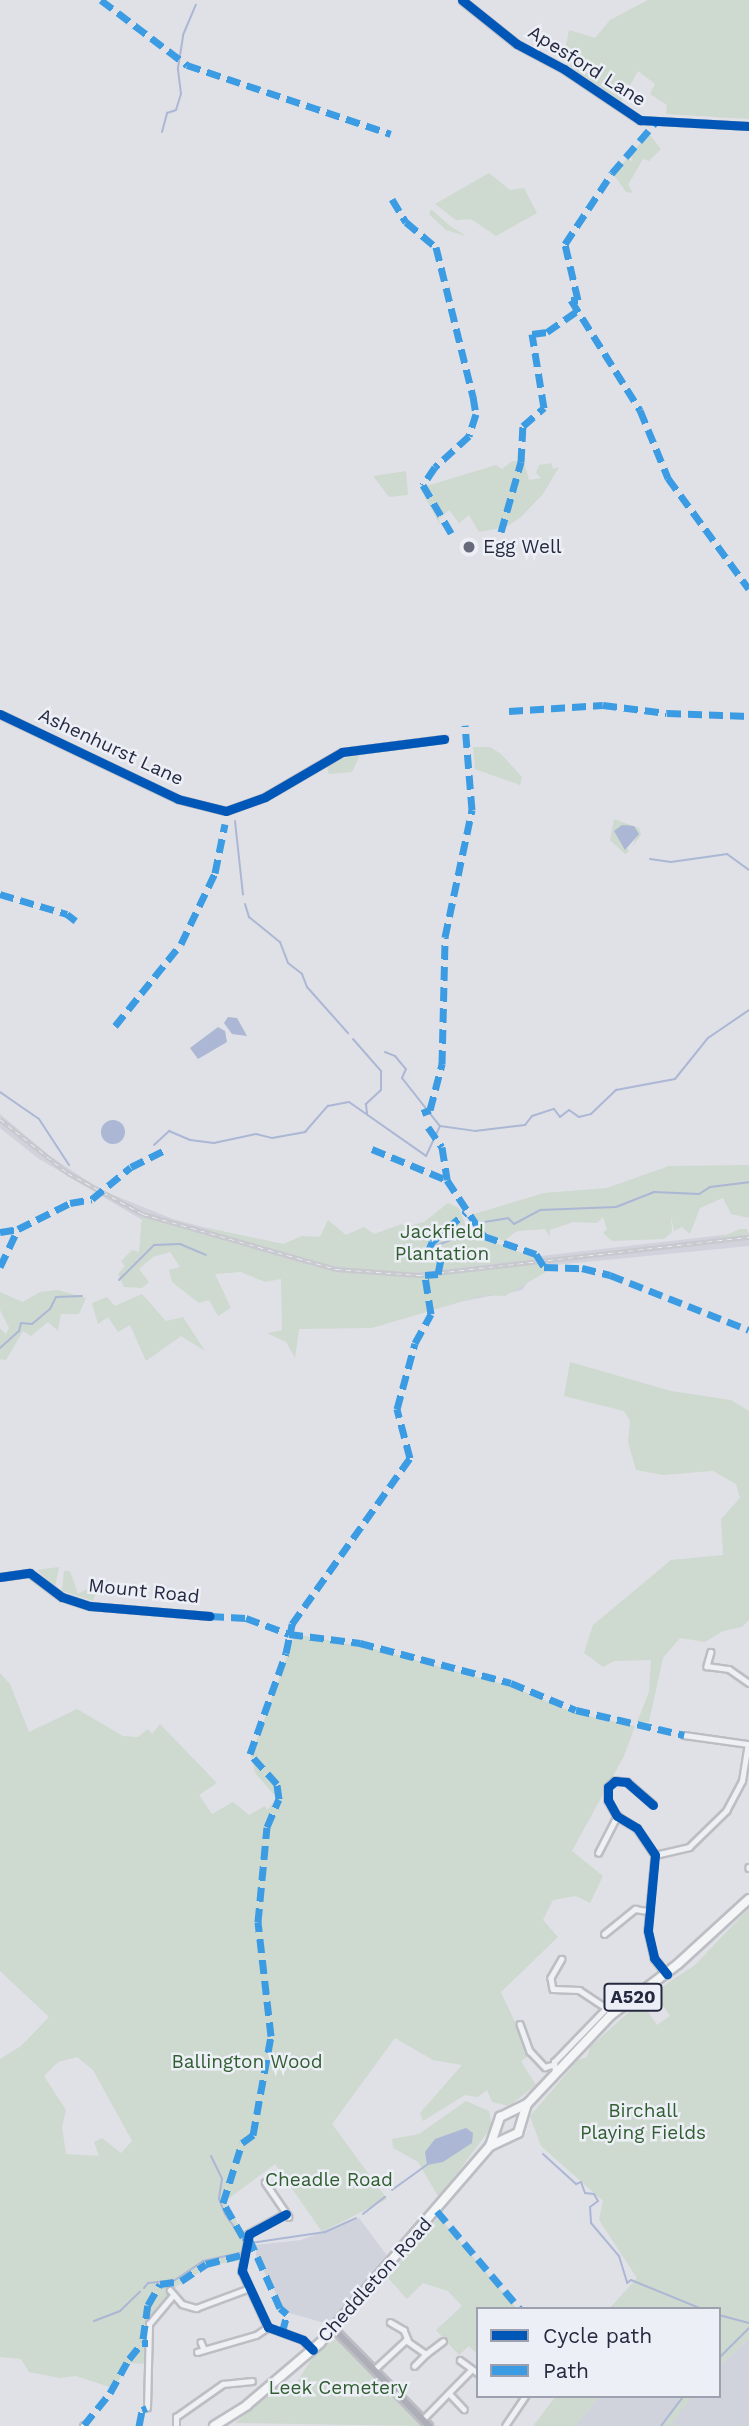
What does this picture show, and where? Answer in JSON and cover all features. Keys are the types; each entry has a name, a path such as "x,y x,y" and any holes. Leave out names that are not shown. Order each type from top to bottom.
{"highway":[{"name":"Cheddleton Road","path":"490,2146 520,2131 527,2104 554,2068 610,2010 667,1974 749,1899"},
{"name":"Cheddleton Road","path":"214,2426 240,2411 334,2329 490,2146 500,2117 527,2104"},
{"path":"512,2112 521,2119"},
{"path":"498,2126 507,2136"}],"street":[{"name":"Apesford Lane","path":"462,0 517,44 564,69 640,120 749,126"},
{"name":"Ashenhurst Lane","path":"0,714 178,799 226,811 265,797 342,752 444,739"},
{"name":"Mount Road","path":"0,1577 30,1573 62,1597 90,1606 210,1616"},
{"path":"711,1652 707,1666 729,1669 749,1683"},
{"path":"655,1855 689,1847 726,1811 741,1781 749,1744 684,1735"},
{"path":"653,1805 627,1782 615,1781 607,1795 617,1816 637,1828 655,1855 648,1911 651,1950 667,1974"},
{"path":"598,1853 617,1816"},
{"path":"604,1934 635,1909 648,1911"},
{"path":"562,1959 551,1978 556,1992 579,1990 610,2010"},
{"path":"520,2024 530,2051 545,2067 554,2068"},
{"path":"264,2181 288,2215 249,2234 242,2264 247,2289 268,2327 303,2340 313,2350"},
{"path":"170,2290 173,2295 196,2308 247,2289"},
{"path":"147,2408 149,2324 173,2295"},
{"path":"390,2322 399,2325 408,2340 426,2354"},
{"path":"197,2352 256,2335 268,2327"},
{"path":"334,2329 376,2368 429,2426"},
{"path":"376,2368 408,2340"},
{"path":"414,2366 443,2341"},
{"path":"201,2342 204,2349"},
{"path":"460,2360 476,2372"},
{"path":"423,2419 471,2371"},
{"path":"176,2426 176,2417 214,2389 231,2380 248,2383"},
{"path":"449,2393 464,2409"},
{"path":"505,2426 525,2398"}],"shaded area":[{"path":"0,1114 50,1156 101,1190 173,1219 263,1243 533,1256 538,1268 522,1290 453,1303 411,1302 144,1221 39,1159 0,1128"},
{"path":"749,1232 749,1246 544,1266 541,1256"},
{"path":"359,2218 388,2257 328,2324 286,2312 256,2257 256,2245 301,2240"},
{"path":"749,2338 749,2426 676,2426 671,2422 691,2398 721,2398 721,2365"},
{"path":"598,2398 677,2398 680,2401 663,2426 575,2426"}],"green space":[{"path":"648,0 749,0 749,119 666,114 667,105 650,94 655,84 638,71 620,104 563,61 569,30 595,38 610,20"},
{"path":"649,134 661,149 649,161 643,159 628,185 633,193 626,192 614,175 627,158 632,162 631,153"},
{"path":"489,173 510,190 524,188 537,213 496,236 471,219 456,220 435,204"},
{"path":"431,209 466,236 446,230 429,214"},
{"path":"512,461 524,462 529,480 541,478 536,473 539,465 551,463 553,469 559,467 543,494 521,517 506,527 479,532 469,515 459,523 449,510 439,519 440,525 420,488 496,465 502,469"},
{"path":"406,471 408,495 389,497 373,476"},
{"path":"473,747 490,747 501,754 522,777 520,785 475,769"},
{"path":"361,753 352,772 329,774 327,767 335,761"},
{"path":"614,819 639,828 641,835 632,847 636,837 615,833 629,851 625,854 610,840"},
{"path":"749,1165 749,1218 731,1214 723,1198 700,1208 690,1234 682,1227 674,1231 671,1216 672,1232 664,1239 612,1241 603,1233 607,1229 603,1217 597,1223 573,1222 550,1230 550,1237 545,1229 517,1231 504,1241 486,1233 476,1223 474,1214 544,1193 607,1188 669,1166"},
{"name":"Jackfield Plantation","path":"448,1203 459,1208 468,1231 476,1230 483,1238 537,1259 412,1273 357,1270 304,1260 212,1233 208,1228 283,1244 302,1236 320,1237 328,1220 346,1235 364,1227 374,1234 402,1224 405,1227 424,1222"},
{"path":"142,1216 297,1262 351,1273 409,1276 538,1263 551,1269 505,1296 484,1295 372,1328 299,1329 295,1358 286,1342 267,1333 282,1330 281,1279 265,1282 241,1272 215,1274 231,1308 218,1316 209,1300 199,1303 172,1282 169,1270 180,1267 170,1252 153,1257 139,1269 149,1282 142,1288 124,1287 118,1274 125,1266 121,1261 132,1250 139,1252"},
{"path":"740,1229 747,1229 749,1236 715,1240"},
{"path":"58,1290 86,1298 79,1314 61,1314 58,1331 48,1322 31,1336 23,1331 6,1360 0,1359 0,1328 6,1334 9,1328 0,1310 0,1292 23,1302 40,1292"},
{"path":"142,1294 166,1321 183,1317 205,1351 181,1336 146,1361 130,1325 118,1332 108,1317 98,1324 92,1303 107,1297 115,1306"},
{"path":"570,1362 671,1391 731,1400 749,1411 749,1620 742,1627 723,1631 705,1642 680,1638 663,1658 649,1722 637,1722 649,1692 651,1660 614,1661 603,1667 584,1653 593,1625 671,1560 723,1555 721,1519 740,1498 736,1484 713,1471 663,1475 636,1470 628,1442 630,1421 624,1411 564,1396"},
{"path":"59,1567 55,1587 37,1570"},
{"path":"64,1571 70,1571 78,1594 101,1581 93,1601 62,1591"},
{"path":"295,1634 375,1649 510,1686 575,1713 635,1726 624,1756 572,1851 603,1876 590,1903 576,1896 553,1900 543,1920 558,1937 501,1992 530,2055 521,2061 536,2085 509,2106 492,2102 487,2090 478,2097 465,2095 423,2121 420,2113 462,2065 433,2060 395,2038 332,2124 387,2199 322,2232 275,2164 224,2202 245,2234 238,2261 212,2265 177,2286 146,2323 146,2364 131,2363 113,2388 76,2376 60,2378 29,2372 21,2359 0,2357 0,2059 21,2046 49,2017 0,1971 0,1673 10,1684 29,1732 77,1709 123,1736 138,1737 148,1729 152,1734 160,1724 217,1783 199,1795 212,1814 233,1802 249,1815 265,1806 267,1810 277,1798 255,1773 251,1756","holes":["77,2057 93,2070 132,2141 121,2153 102,2138 94,2142 99,2156 66,2154 62,2127 66,2110 44,2076 58,2062"]},
{"name":"Birchall Playing Fields","path":"749,1908 749,2338 721,2365 721,2307 611,2307 637,2278 599,2220 603,2201 541,2146 530,2116 578,2060 587,2057 590,2047 641,2001 657,2025 670,2016 654,1992 695,1965"},
{"path":"466,2101 489,2111 492,2126 439,2198 418,2162 393,2148 392,2139 419,2134"},
{"path":"439,2217 515,2307 476,2307 476,2353 469,2346 459,2355 436,2330 462,2306 448,2291 423,2283 407,2299 387,2277"},
{"name":"Leek Cemetery","path":"337,2338 425,2426 235,2423 282,2383 293,2388 315,2354"},
{"path":"554,2398 598,2398 575,2426 533,2426"},
{"path":"677,2398 691,2398 672,2422 676,2426 663,2426 680,2401"}],"water":[{"path":"622,825 634,826 639,834 625,850 614,831"},
{"path":"228,1017 237,1018 247,1036 232,1034 224,1023"},
{"path":"218,1027 225,1031 227,1042 198,1059 190,1048"},
{"path":"113,1120 124,1127 125,1132 118,1143 113,1144 102,1137 101,1132 108,1121"},
{"path":"466,2128 473,2133 472,2143 443,2162 427,2165 425,2152 435,2139"}],"waterway":[{"path":"162,132 167,113 176,110 181,94 178,68 183,35 196,5"},
{"path":"235,821 243,895"},
{"path":"650,859 671,862 727,854 749,870"},
{"path":"245,904 249,917 280,942 288,963 302,974 307,987 348,1033"},
{"path":"154,1145 169,1131 190,1140 214,1143 256,1134 272,1138 305,1132 328,1106 349,1102 426,1156 440,1126 475,1131 525,1125 532,1116 554,1109 560,1117 569,1110 579,1117 591,1114 616,1090 675,1079 708,1038 749,1010"},
{"path":"353,1039 381,1071 381,1090 366,1104 367,1114"},
{"path":"385,1052 395,1056 406,1069 402,1078 439,1125"},
{"path":"0,1092 39,1119 69,1165"},
{"path":"478,1223 508,1218 514,1224 540,1210 616,1207 654,1192 699,1194 710,1187 749,1182"},
{"path":"430,1248 459,1237 471,1226"},
{"path":"119,1280 154,1245 180,1244 206,1255"},
{"path":"0,1348 19,1331 21,1323 32,1324 50,1309 56,1297 82,1296"},
{"path":"543,2154 576,2184 581,2182 585,2193 594,2194 598,2201 590,2207 591,2223 619,2256 627,2283 631,2280 697,2307"},
{"path":"211,2156 222,2179 219,2199 225,2214 244,2241"},
{"path":"392,2190 428,2164"},
{"path":"363,2214 385,2197"},
{"path":"251,2243 325,2232 356,2218"},
{"path":"144,2288 148,2283 175,2280 203,2261 244,2252"},
{"path":"94,2321 120,2311 140,2292"},
{"path":"721,2316 749,2323"},
{"path":"721,2356 749,2328"},
{"path":"661,2426 682,2398"}],"railway":[{"path":"0,1119 68,1173 143,1214 336,1269 419,1275 749,1237"}],"marked path":[{"path":"101,0 187,65 391,134"},
{"path":"571,300 578,300 565,244 612,173 655,123"},
{"path":"392,199 406,222 436,247 473,396 476,414 469,436 435,467 423,485 451,533"},
{"path":"571,300 640,410 668,478 749,589"},
{"path":"501,532 521,462 523,426 544,408 532,334 547,332 577,311"},
{"path":"509,711 603,705 667,713 749,716"},
{"path":"422,1113 430,1110 442,1064 445,937 472,810 465,725"},
{"path":"115,1026 181,944 215,873 225,824"},
{"path":"0,894 67,914 76,921"},
{"path":"428,1127 442,1147 447,1180 484,1236 536,1254 544,1267 582,1268 610,1275 749,1330"},
{"path":"0,1232 18,1229 70,1203 92,1199 131,1167 167,1149"},
{"path":"372,1149 447,1180"},
{"path":"282,2333 287,2314 280,2308 249,2238 243,2237 223,2203 242,2143 253,2135 271,2036 258,1922 267,1827 279,1799 277,1784 250,1754 286,1653 292,1624 410,1458 397,1409 415,1343 431,1314 425,1275 438,1274 441,1259 428,1252 432,1242 465,1213"},
{"path":"0,1267 18,1229"},
{"path":"210,1616 246,1618 289,1634 360,1643 511,1683 576,1710 684,1735"},
{"path":"437,2211 518,2307"},
{"path":"143,2339 148,2305 160,2284 181,2281 206,2264 249,2253"},
{"path":"84,2425 110,2393 129,2359 142,2343 148,2343"},
{"path":"139,2426 142,2410 147,2408"}],"cycle path":[{"path":"462,0 517,44 564,69 640,120 749,126"},
{"path":"0,714 178,799 226,811 265,797 342,752 444,739"},
{"path":"0,1577 30,1573 62,1597 90,1606 210,1616"},
{"path":"653,1805 627,1782 615,1781 608,1787 608,1800 617,1816 637,1828 655,1855 648,1931 654,1958 667,1974"},
{"path":"286,2214 249,2234 242,2271 268,2327 303,2340 313,2350"}],"place":[{"name":"Egg Well","path":"469,547"}],"park label":[{"name":"Ballington Wood","path":"247,2062"},
{"name":"Cheadle Road","path":"329,2180"}]}
